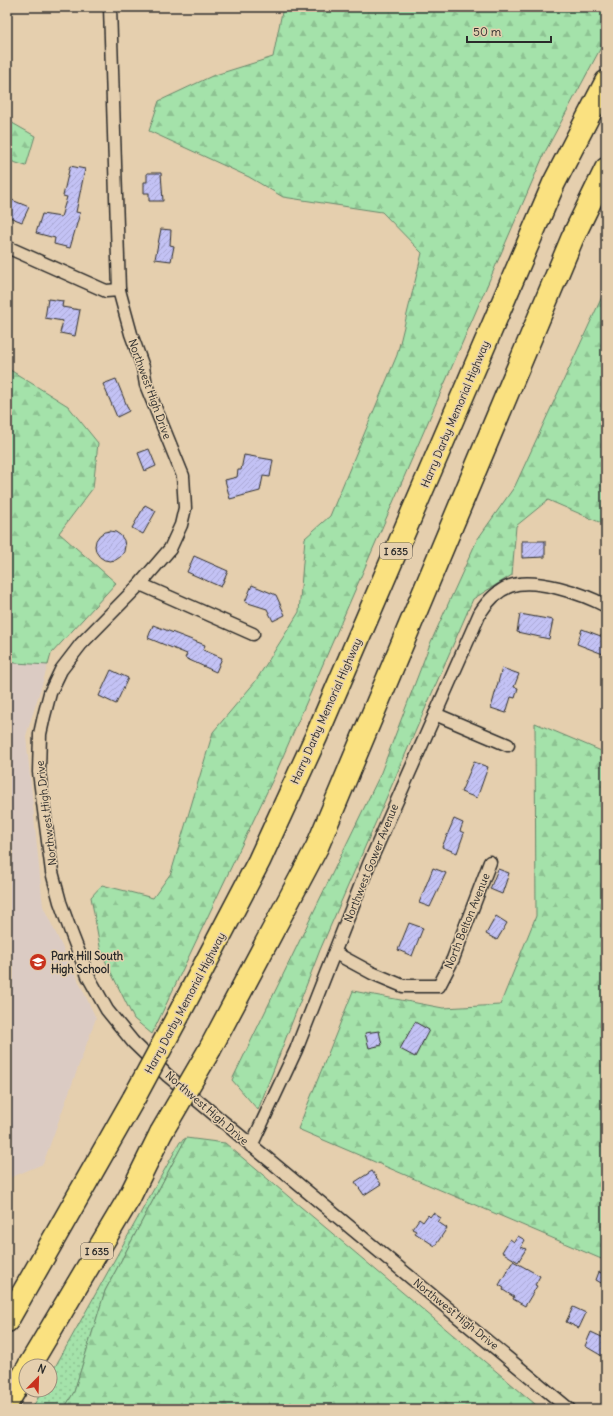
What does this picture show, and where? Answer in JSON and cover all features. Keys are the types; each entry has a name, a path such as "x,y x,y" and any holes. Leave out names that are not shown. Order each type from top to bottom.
{"highway":[{"name":"Harry Darby Memorial Highway","path":"7,1321 134,1098 262,854 316,737 554,183 606,82"},
{"name":"I 635","path":"35,1358 129,1198 161,1133 210,1049 317,846 572,239 606,169"},
{"path":"7,1403 18,1384"},
{"path":"17,1409 21,1398"}],"street":[{"name":"Northwest High Drive","path":"110,7 119,290 131,334 143,367 146,385 183,476 185,491 184,508 178,533 170,549 140,584 81,644 61,670 50,693 40,734 39,772 52,872 60,902 88,976 107,1010 134,1042 163,1071 251,1146 569,1409"},
{"path":"7,247 106,291 119,290"},
{"path":"140,584 253,634"},
{"name":"Northwest Gower Avenue","path":"251,1146 296,1050 369,864 480,613 490,599 504,589 510,586 526,584 540,585 583,596 606,606"},
{"path":"435,714 508,745"},
{"name":"North Belton Avenue","path":"335,953 372,973 403,986 439,986 453,960 490,862"}],"shaded area":[{"name":"Park Hill South High School","path":"7,659 15,663 48,665 26,736 43,906 96,1018 43,1164 7,1179"}],"green space":[{"path":"283,7 606,7 606,38 545,152 274,777 152,1034 134,1019 101,952 91,897 102,885 153,898 171,873 213,732 255,682 299,612 305,538 330,516 397,355 422,253 382,212 283,197 249,177 149,131 159,101 212,76 273,57"},
{"path":"7,120 35,136 26,166 7,160"},
{"path":"606,288 606,525 548,500 516,526 512,575 473,599 320,950 258,1110 232,1080 380,775 430,644 477,540 515,486"},
{"path":"7,368 68,406 98,443 93,488 59,533 116,583 51,654 48,665 15,663 7,659"},
{"path":"535,723 606,753 606,1261 298,1129 353,991 443,1008 500,1005 536,916"},
{"path":"186,1138 105,1291 74,1392 64,1409 32,1409 38,1398 58,1398 58,1362 180,1142"},
{"path":"186,1138 225,1143 541,1409 64,1409 74,1392 105,1291"}],"building":[{"path":"70,166 85,169 76,212 80,213 70,248 54,244 55,238 36,233 42,214 61,217 67,197 63,196"},
{"path":"147,173 161,173 163,201 149,201 149,193 144,193 144,182 147,182"},
{"path":"7,198 29,207 22,222 7,216"},
{"path":"161,229 171,230 170,245 174,246 171,261 155,259"},
{"path":"48,299 63,301 62,307 80,310 75,336 60,333 63,321 45,318"},
{"path":"116,379 129,411 117,417 103,384"},
{"path":"149,449 156,466 145,471 138,453"},
{"path":"244,455 273,460 270,477 263,476 260,491 230,499 225,480 237,477 238,470 241,470"},
{"path":"145,505 156,511 143,534 132,528"},
{"path":"110,531 120,536 125,546 120,556 110,561 100,556 95,546 100,536"},
{"path":"522,541 545,541 545,557 522,558"},
{"path":"194,556 228,571 221,587 187,572"},
{"path":"252,585 276,595 285,615 273,621 267,609 245,602"},
{"path":"520,614 553,620 549,639 517,632"},
{"path":"153,625 205,645 203,650 222,658 216,672 185,658 187,654 148,638"},
{"path":"582,629 606,638 603,654 577,644"},
{"path":"502,668 519,674 514,687 518,688 515,698 511,697 506,713 491,708"},
{"path":"111,670 128,678 116,704 99,696"},
{"path":"474,762 488,767 477,798 461,792"},
{"path":"454,819 463,823 460,831 464,833 457,853 442,847"},
{"path":"433,868 446,873 430,907 419,903"},
{"path":"498,869 509,873 502,894 490,889"},
{"path":"496,916 507,923 497,940 486,934"},
{"path":"409,923 423,928 412,956 398,950"},
{"path":"415,1022 429,1030 415,1057 400,1049"},
{"path":"379,1031 382,1045 369,1048 365,1033"},
{"path":"372,1171 381,1184 364,1195 355,1182"},
{"path":"433,1213 441,1218 438,1222 447,1228 435,1246 415,1233 416,1231 412,1229 419,1219 423,1222 428,1215 430,1217"},
{"path":"518,1236 525,1240 521,1247 526,1249 518,1262 502,1252 510,1239 514,1242"},
{"path":"513,1261 540,1276 535,1285 537,1286 525,1306 513,1299 514,1297 503,1290 504,1288 499,1285"},
{"path":"599,1272 606,1275 603,1284 596,1280"},
{"path":"573,1307 586,1313 579,1328 566,1322"},
{"path":"591,1332 606,1339 606,1355 603,1354 602,1356 585,1346"}],"place":[{"name":"Park Hill South High School","path":"38,962"}]}
